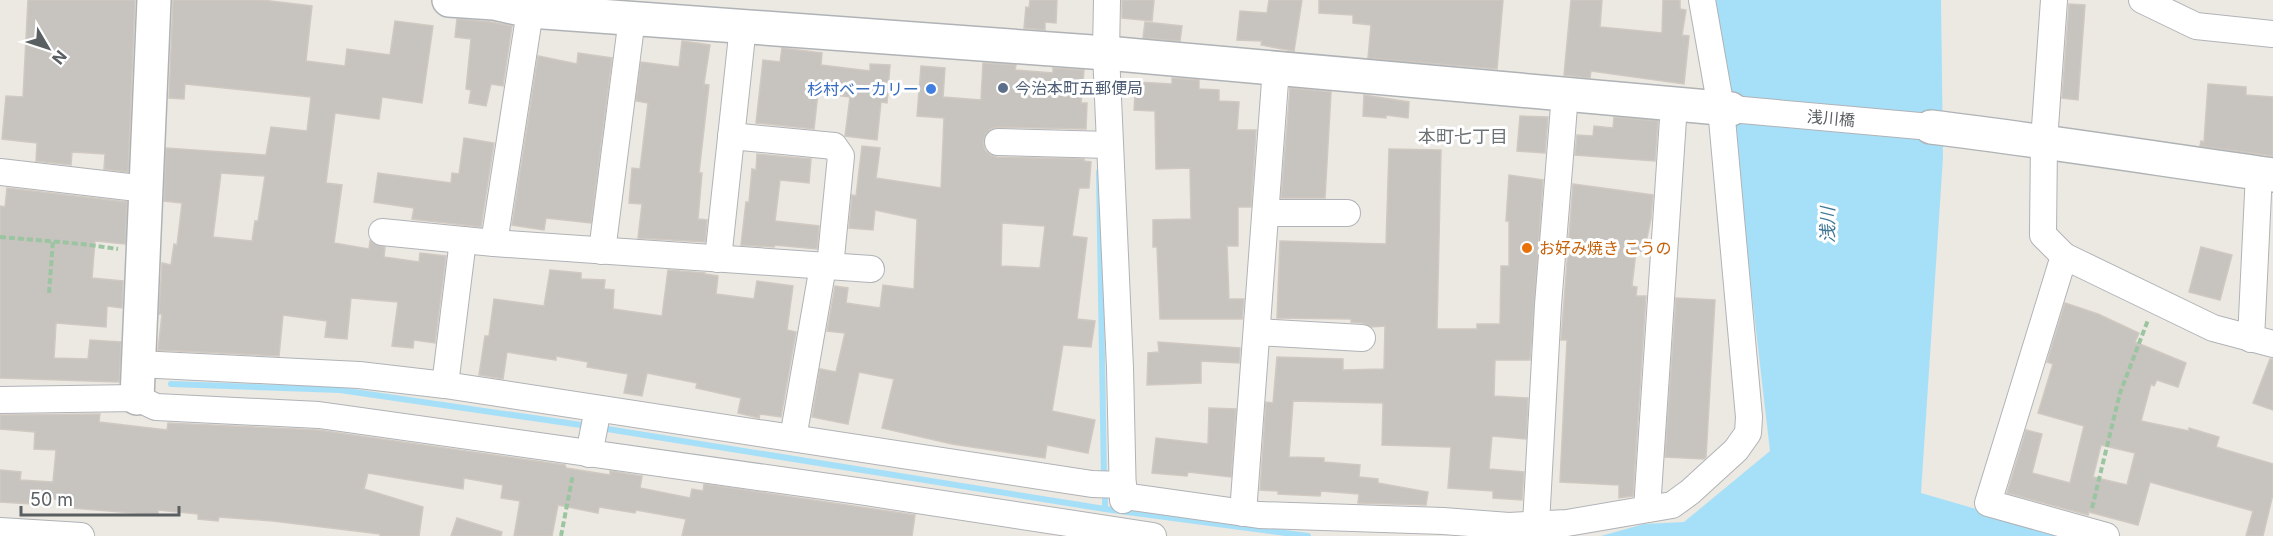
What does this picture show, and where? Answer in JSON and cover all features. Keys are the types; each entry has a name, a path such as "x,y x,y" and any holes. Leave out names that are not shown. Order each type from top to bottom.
{"street":[{"path":"137,398 154,0"},
{"path":"449,0 494,2 530,11 1106,53 1726,109"},
{"path":"1107,0 1106,53 1123,493 1118,531"},
{"path":"138,364 359,375 445,385 1092,484 1123,493 1243,513 1443,521 1509,531 1536,524 1567,523 1672,505 1690,492 1736,450 1748,434 1749,417 1726,109 1702,0"},
{"path":"1931,127 2044,141 2266,174 2262,342 2213,328 2064,256 2043,235 2044,141 2054,0"},
{"path":"2142,0 2196,26 2273,34"},
{"path":"494,243 530,11"},
{"path":"602,251 632,18"},
{"path":"718,259 743,26"},
{"path":"1243,513 1276,68"},
{"path":"1536,524 1548,305 1565,94"},
{"path":"1647,509 1674,104"},
{"name":"浅川橋","path":"1726,109 1931,127"},
{"path":"731,136 834,146 841,156 827,266 793,438"},
{"path":"998,142 1110,144"},
{"path":"0,172 146,189"},
{"path":"1266,213 1347,213"},
{"path":"382,231 494,243 871,269"},
{"path":"445,385 464,240"},
{"path":"2064,256 1988,503 2096,533"},
{"path":"1257,332 1362,338"},
{"path":"0,400 137,398 156,407 320,415 586,449 1153,536"},
{"path":"586,449 598,410"},
{"path":"0,531 81,536"}],"path":[{"path":"0,237 82,244 143,253"},
{"path":"49,293 53,242"},
{"path":"2096,533 2120,393 2156,300"},
{"path":"561,536 586,449"}],"water":[{"name":"浅川","path":"1712,0 1941,0 1943,157 1921,493 2069,536 1601,536 1644,524 1684,522 1770,451 1734,140"}],"building":[{"path":"28,0 135,0 128,172 104,169 105,154 72,152 71,165 36,161 37,143 2,139 6,96 23,97"},
{"path":"173,0 262,0 312,6 306,61 345,66 347,49 390,55 395,21 433,26 422,103 382,97 379,119 335,113 326,183 342,185 334,243 369,249 370,241 385,247 384,257 419,262 420,253 446,256 435,343 414,340 413,348 392,346 398,302 351,298 347,339 325,337 327,321 283,315 279,356 158,350 162,314 159,314 162,263 171,265 174,244 177,245 182,203 164,201 166,148 266,155 271,127 307,131 311,97 185,84 184,99 169,98","holes":["221,173 265,176 258,221 255,221 252,241 213,237"]},
{"path":"1030,0 1057,0 1056,23 1045,22 1045,30 1024,28 1026,7 1029,8"},
{"path":"1122,0 1154,0 1152,21 1122,18"},
{"path":"1269,0 1302,0 1294,51 1261,45 1262,41 1237,40 1240,11 1267,13"},
{"path":"1319,0 1503,0 1497,69 1368,58 1371,25 1353,23 1353,15 1319,13"},
{"path":"1571,0 1602,0 1600,27 1662,33 1663,0 1680,0 1680,9 1686,10 1682,35 1689,36 1684,84 1591,71 1590,78 1564,75"},
{"path":"2069,4 2085,5 2078,100 2062,98"},
{"path":"457,19 512,26 503,86 491,84 486,106 469,103 471,90 466,89 471,39 455,37"},
{"path":"1145,22 1182,26 1180,41 1143,38"},
{"path":"682,41 710,45 704,84 709,85 699,173 702,173 698,219 707,220 705,242 638,238 642,204 629,203 632,168 640,169 648,103 636,101 641,62 679,67"},
{"path":"782,48 822,53 821,65 870,71 870,64 890,65 887,103 881,102 877,140 845,136 850,97 818,93 814,129 756,123 763,60 780,62"},
{"path":"578,53 612,58 591,223 546,218 544,230 512,225 538,56 577,64"},
{"path":"983,63 1016,65 1015,70 1053,73 1053,68 1084,70 1081,103 1087,103 1086,129 998,127 986,134 983,142 985,150 997,157 1084,159 1084,161 1091,162 1089,188 1079,188 1072,236 1087,238 1077,319 1095,321 1091,347 1063,345 1052,411 1095,420 1088,453 1047,445 1045,458 952,444 882,428 894,379 859,372 848,424 812,417 820,369 836,372 845,333 827,331 835,286 848,288 846,303 880,308 883,285 914,289 917,219 875,210 873,230 849,228 852,195 856,196 862,146 880,148 876,178 941,188 944,118 917,116 921,66 945,68 943,97 981,100","holes":["1002,223 1045,226 1040,268 1001,266"]},
{"path":"1172,78 1199,80 1199,89 1219,90 1219,101 1239,102 1237,130 1256,130 1251,207 1238,207 1238,246 1227,246 1229,299 1244,299 1242,319 1160,319 1157,247 1153,247 1153,220 1191,219 1190,168 1156,169 1155,111 1134,110 1136,82 1172,84"},
{"path":"2208,84 2246,87 2246,95 2273,97 2273,156 2200,146 2201,141 2204,142"},
{"path":"1290,88 1331,92 1325,198 1281,198"},
{"path":"1364,95 1409,102 1408,118 1386,115 1386,118 1363,116"},
{"path":"1520,116 1548,117 1545,153 1517,151"},
{"path":"1614,117 1658,121 1655,161 1575,155 1577,135 1593,136 1594,126 1613,128"},
{"path":"464,138 494,143 481,227 412,219 414,208 374,202 378,173 451,183 452,173 459,174"},
{"path":"1389,149 1441,150 1437,329 1477,329 1477,324 1500,324 1501,266 1509,266 1509,221 1506,221 1509,175 1543,180 1530,360 1495,360 1494,396 1528,398 1526,439 1492,436 1489,469 1524,472 1522,500 1493,498 1493,491 1448,488 1451,447 1382,445 1383,403 1293,401 1289,457 1324,458 1324,462 1360,465 1359,477 1378,479 1378,483 1428,492 1426,505 1358,503 1359,494 1321,491 1320,496 1278,494 1278,491 1260,490 1266,402 1273,403 1277,357 1343,359 1343,370 1384,369 1385,326 1371,327 1363,323 1351,322 1351,319 1277,318 1280,241 1386,244"},
{"path":"757,154 811,159 809,183 780,180 775,221 819,226 817,249 741,245 746,202 749,202 752,169 756,170"},
{"path":"1573,184 1653,195 1644,252 1636,251 1632,286 1637,287 1636,296 1646,296 1633,496 1619,498 1619,485 1560,482 1567,340 1561,340"},
{"path":"7,188 127,202 125,244 95,241 92,278 123,281 122,308 107,306 106,327 56,323 54,358 88,359 90,340 121,342 119,382 0,378 0,206 5,207"},
{"path":"2201,247 2232,255 2220,300 2189,292"},
{"path":"550,270 581,273 581,279 605,280 604,289 614,290 613,309 662,316 668,270 718,276 716,294 754,299 757,281 793,286 787,330 796,332 781,417 760,414 759,418 738,413 741,398 696,388 697,383 647,373 642,396 624,393 628,374 587,367 588,362 556,356 556,360 507,352 503,379 479,375 485,336 489,336 494,299 544,306"},
{"path":"1676,298 1715,300 1706,457 1704,459 1665,457"},
{"path":"2065,303 2098,314 2139,333 2135,342 2186,363 2178,387 2157,380 2154,386 2151,384 2141,421 2189,431 2189,428 2219,437 2216,447 2273,464 2273,494 2263,536 2246,536 2253,511 2150,482 2138,525 2089,512 2088,515 2007,493 2026,430 2042,434 2032,473 2070,483 2084,426 2038,413 2053,364 2047,362","holes":["2101,445 2135,453 2127,485 2093,477"]},
{"path":"1158,342 1240,348 1239,363 1201,361 1201,383 1147,385 1148,353 1159,352"},
{"path":"2270,359 2273,359 2273,410 2253,403"},
{"path":"1209,408 1236,409 1231,477 1188,472 1187,476 1152,473 1156,438 1208,444"},
{"path":"100,414 99,422 167,430 168,423 318,430 565,465 566,468 610,475 610,471 642,476 640,488 690,498 692,489 703,491 704,484 915,515 912,536 682,536 686,519 636,510 635,513 599,507 598,513 558,505 552,536 514,536 520,501 501,498 503,485 464,478 463,489 368,473 364,489 423,507 419,536 380,536 380,534 273,521 219,517 218,521 198,519 198,514 158,510 158,515 73,508 74,501 33,497 32,504 0,502 0,470 21,472 20,480 53,482 56,450 34,449 35,432 0,429 0,415"},
{"path":"457,518 502,532 501,536 451,536"}],"waterway":[{"path":"1099,172 1104,479"},
{"path":"171,384 340,390 588,426"},
{"path":"601,428 1105,509 1308,536"},
{"path":"1105,490 1105,509"}],"place":[{"name":"今治本町五郵便局","path":"1003,88"},
{"name":"杉村ベーカリー","path":"931,89"},
{"name":"お好み焼き こうの","path":"1527,248"}],"district":[{"name":"本町七丁目","path":"1463,136"}]}
